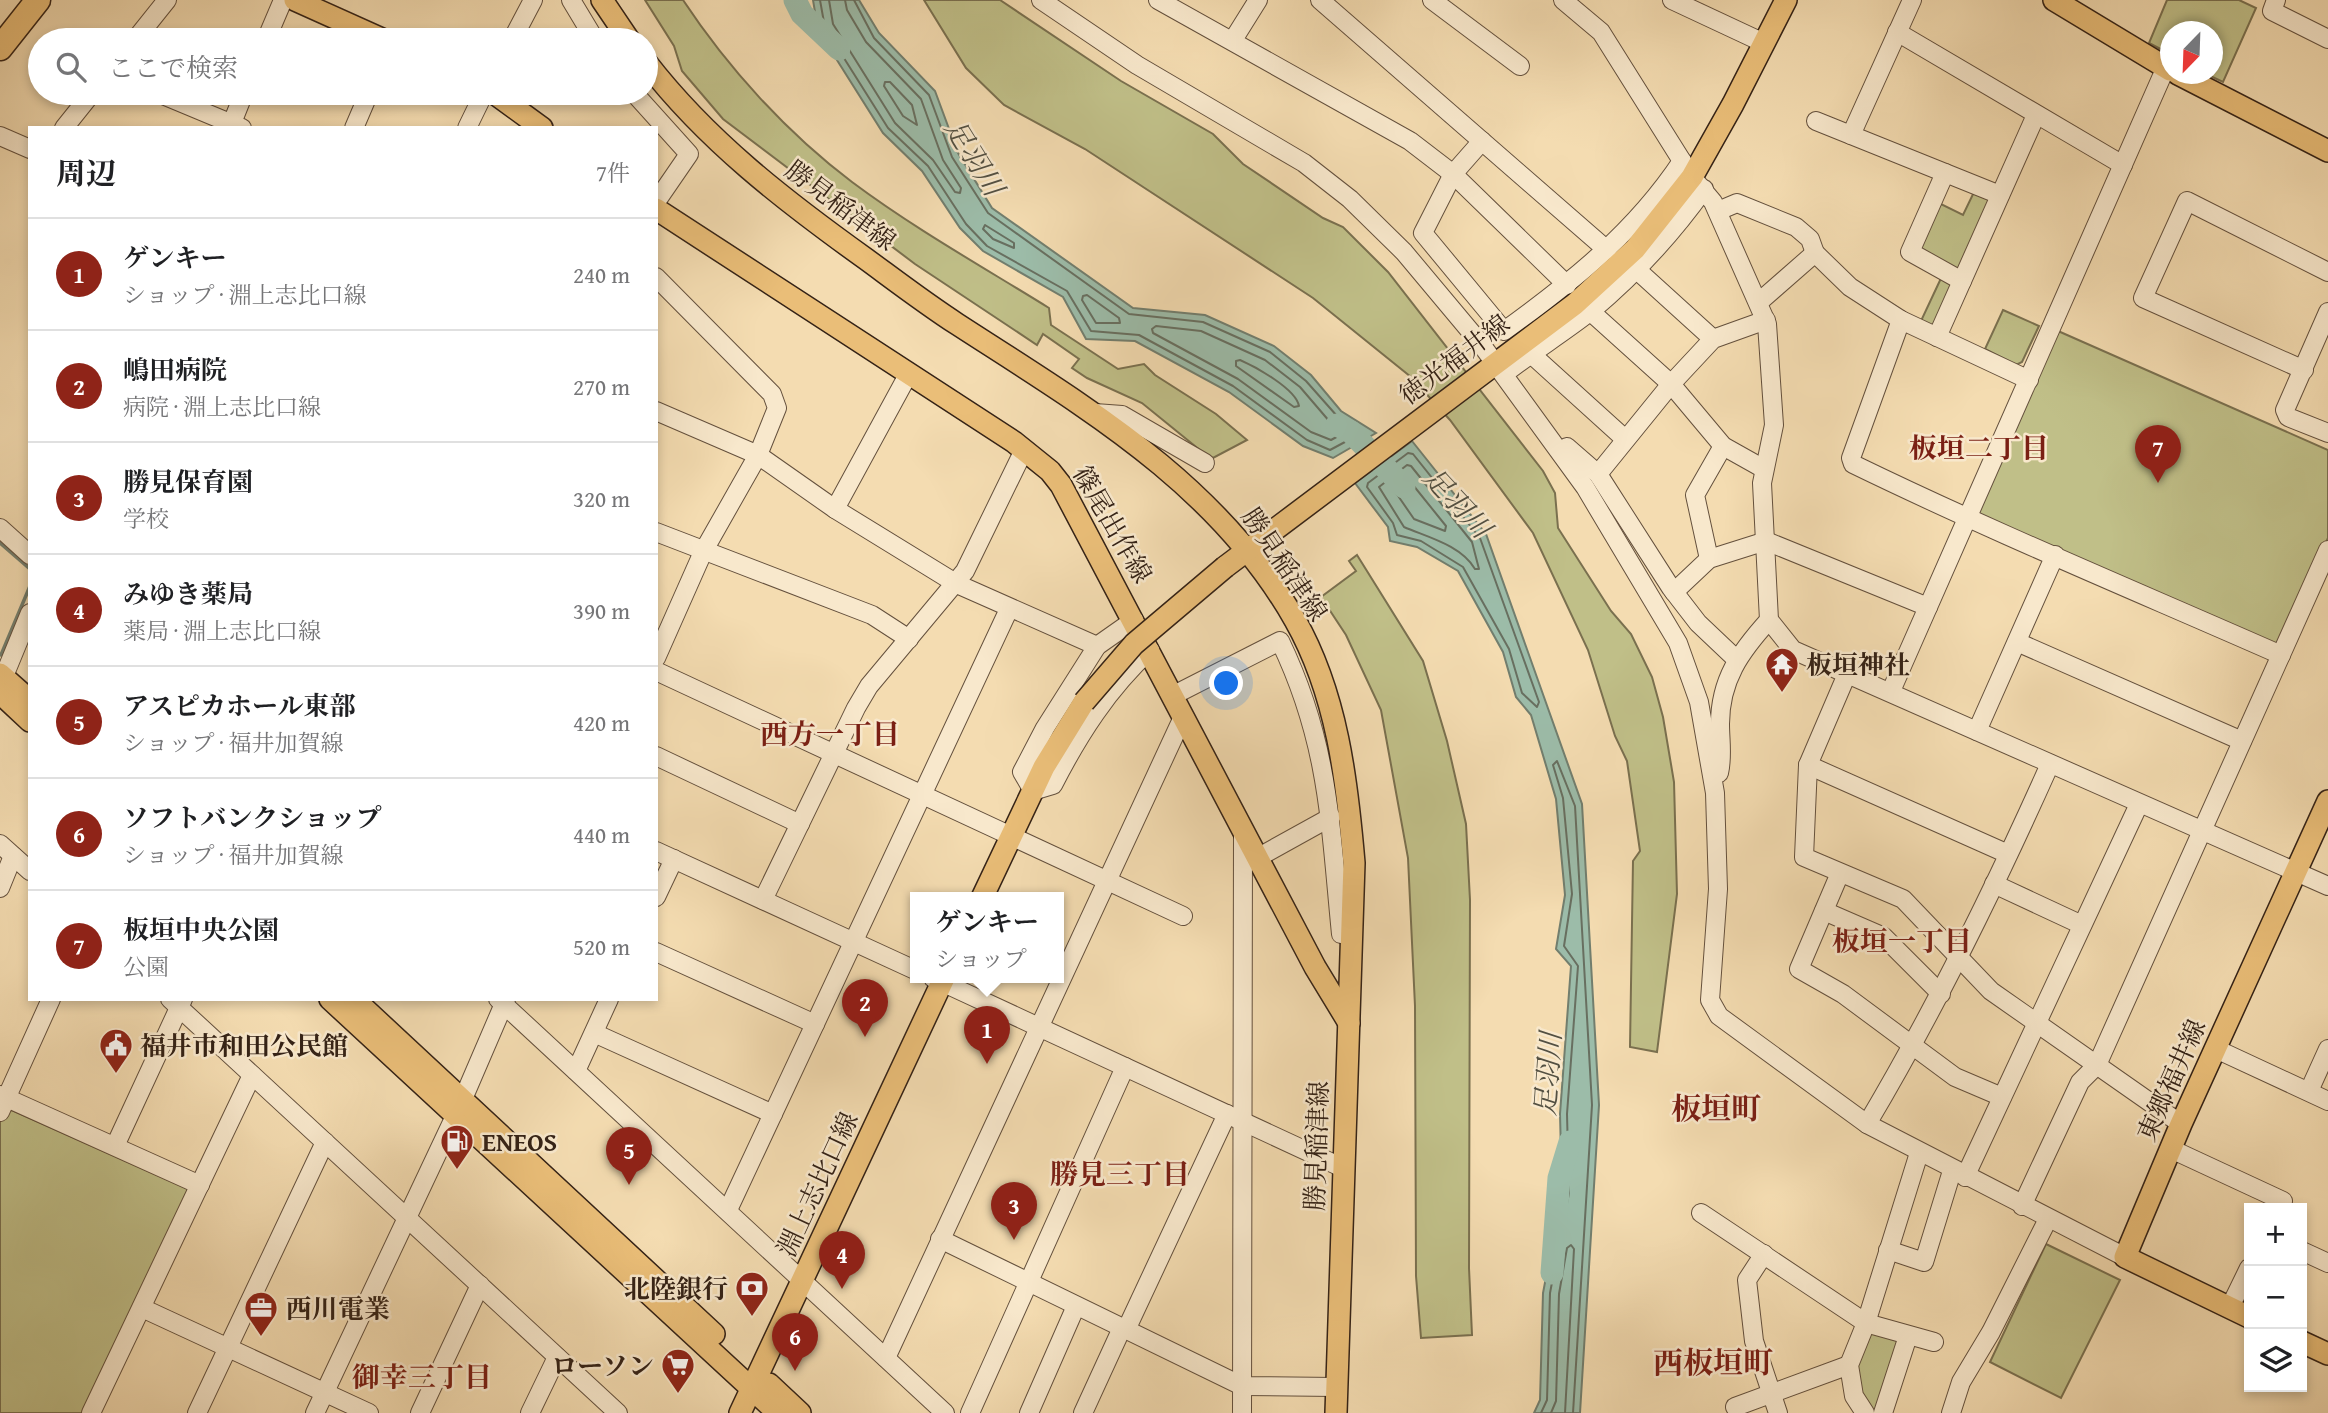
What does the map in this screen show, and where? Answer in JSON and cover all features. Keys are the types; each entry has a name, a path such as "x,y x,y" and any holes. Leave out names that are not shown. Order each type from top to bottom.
{"highway":[{"path":"0,23 18,0"},
{"path":"0,48 38,0"}],"main road":[{"path":"295,0 357,28"},
{"path":"602,0 621,28"},
{"name":"徳光福井線","path":"1032,790 1084,702 1134,644 1225,568 1636,260 1693,176 1786,0"},
{"path":"2054,0 2160,63"},
{"name":"勝見稲津線","path":"658,76 691,114 750,171 954,322 1095,413 1156,458 1253,547 1295,620 1318,671 1336,726 1349,796 1354,863 1336,1413"},
{"path":"2198,84 2328,151"},
{"path":"510,105 539,126"},
{"name":"篠尾出作線","path":"658,210 909,373 1024,450 1050,471 1150,650 1315,967 1349,1023"},
{"path":"1,683 28,700"},
{"path":"1,683 28,718"},
{"path":"985,892 1032,790"},
{"name":"東郷福井線","path":"2124,1257 2328,801"},
{"name":"淵上志比口線","path":"740,1413 803,1282 939,983"},
{"path":"332,1001 459,1107"},
{"path":"356,1001 459,1107 755,1382 800,1413"},
{"path":"2124,1257 2244,1314"},
{"path":"2307,1344 2328,1354"},
{"path":"755,1382 778,1413"}],"street":[{"path":"145,28 167,0"},
{"path":"271,28 283,0"},
{"path":"518,28 533,0"},
{"path":"571,0 588,28"},
{"path":"1041,0 1137,65 1304,163 1350,199 1404,252 1499,364 1585,487 1678,643 1699,702 1715,793 1718,889 1710,1000 1719,1016 1867,1124 1959,1174 2124,1257"},
{"path":"1158,0 1410,141 1453,174 1567,285"},
{"path":"1233,40 1258,0"},
{"path":"1320,0 1607,250"},
{"path":"1432,0 1520,66"},
{"path":"1563,0 1601,32 1718,211 1766,320 1774,425 1764,469 1769,620 1793,650 2328,886"},
{"path":"1672,0 1764,43"},
{"path":"1851,135 1912,0"},
{"path":"2277,0 2272,11 2328,39"},
{"path":"1897,32 2123,165"},
{"path":"1891,691 2123,165 2164,84"},
{"path":"66,126 82,105"},
{"path":"186,105 235,126 241,105"},
{"path":"355,126 364,105"},
{"path":"468,126 478,105"},
{"path":"645,105 689,154 658,199"},
{"path":"1937,337 2036,115"},
{"path":"1816,121 2000,195"},
{"path":"1482,141 1453,174 1423,233 1504,331 1567,285 1644,213 1693,176"},
{"path":"2,142 28,148"},
{"path":"1945,173 1910,252 1962,281"},
{"path":"2304,370 2143,298 2187,201 2328,272"},
{"path":"1718,211 1737,203 1796,227 1810,239 1815,253 1850,287 1901,320 2029,380"},
{"path":"1759,302 1815,253"},
{"path":"1499,364 1530,353 1590,312 1636,260 1713,339"},
{"path":"658,279 772,394 778,408 758,455 703,552 658,653"},
{"path":"1590,312 1671,384 1723,446 1764,469"},
{"path":"2328,312 2285,410 2288,416 2328,433"},
{"path":"1598,474 1671,384 1713,339 1766,320"},
{"path":"1901,320 1851,458 1853,464 1966,519 2055,555 2280,655"},
{"path":"1530,353 1625,439"},
{"path":"835,509 909,373"},
{"path":"658,412 758,455 835,509 957,584 1097,646"},
{"path":"1095,413 1122,415 1205,463"},
{"path":"1544,430 1558,437 1598,474 1674,592 1698,623 1736,659"},
{"path":"1709,559 1695,495 1723,446"},
{"path":"763,900 870,686 957,584 1024,450"},
{"path":"0,528 28,553"},
{"path":"658,533 872,615 909,639"},
{"path":"1674,592 1709,559 1766,541 1928,607"},
{"path":"2022,1206 2080,1082 2097,1065 2280,655 2324,569 2328,550"},
{"path":"1978,731 2055,555"},
{"path":"728,1210 1009,609"},
{"path":"1,683 28,618"},
{"path":"1715,793 1723,758 1722,694 1736,659 1769,620"},
{"path":"1134,621 1097,646 1029,756 1022,772 1032,790 1053,785 1088,722 1126,673 1150,650"},
{"path":"1172,696 1280,641 1301,685 1321,751 1331,817 1341,934 1352,936"},
{"path":"2017,642 2242,741"},
{"path":"658,672 1183,916"},
{"path":"1847,674 1808,765 1804,857 1903,900 1991,991 2182,1124"},
{"path":"1064,970 1183,717"},
{"path":"658,757 800,824"},
{"path":"1867,1124 1914,1045 1960,957 2050,764"},
{"path":"1808,765 2008,854"},
{"path":"1888,1250 1924,1262 1959,1174 2002,1097 2138,804"},
{"path":"1257,858 1331,817"},
{"path":"1242,1413 1234,1117 1243,833"},
{"path":"7,850 28,869"},
{"path":"0,888 7,850"},
{"path":"658,852 910,968"},
{"path":"658,893 674,859"},
{"path":"1840,873 1800,969 1843,994 1955,1077 2002,1097"},
{"path":"1994,884 2082,925"},
{"path":"1824,911 1884,937 1941,994"},
{"path":"658,952 815,1024"},
{"path":"946,983 1343,1168"},
{"path":"886,1358 1058,983"},
{"path":"50,1001 2,1102 115,1146 200,1185"},
{"path":"315,1413 459,1107 503,1001 945,1413"},
{"path":"576,1071 608,1001"},
{"path":"115,1146 178,1002 252,1075 618,1413"},
{"path":"594,1033 773,1114"},
{"path":"2216,1049 2328,1101"},
{"path":"2309,1091 2328,1049"},
{"path":"970,1413 1125,1067"},
{"path":"91,1413 252,1075"},
{"path":"1083,1413 1234,1117"},
{"path":"197,1413 325,1142"},
{"path":"2171,1149 2283,1201 2282,1203"},
{"path":"1865,1413 1854,1396 1849,1365 1866,1323 1919,1153"},
{"path":"1701,1213 1866,1323 1934,1342"},
{"path":"1951,1413 1961,1382 1991,1332 2048,1219"},
{"path":"940,1239 1242,1387 1336,1387"},
{"path":"2307,1253 2328,1263"},
{"path":"1763,1254 1746,1280 1754,1341 1778,1413"},
{"path":"2230,1307 2244,1278"},
{"path":"420,1413 480,1285"},
{"path":"1029,1413 1076,1306"},
{"path":"142,1308 369,1413"},
{"path":"1883,1413 1908,1336"},
{"path":"530,1413 557,1357"},
{"path":"1735,1407 1849,1365"}],"shaded area":[{"path":"645,0 683,0 719,50 760,98 804,142 852,182 925,232 1049,308 1051,325 1118,369 1144,364 1155,375 1216,414 1247,440 1211,459 1142,403 1087,378 1072,368 1079,359 1043,334 1037,345 915,264 723,119 682,71 674,46"},
{"path":"924,0 1000,0 1121,81 1213,134 1243,164 1323,218 1343,227 1388,272 1543,471 1555,493 1558,528 1611,611 1631,634 1652,677 1663,717 1674,782 1677,894 1657,1052 1630,1047 1633,861 1640,851 1627,761 1615,736 1588,650 1533,533 1450,420 1411,377 1313,298 1085,149 1004,105 966,68"},
{"path":"2167,0 2239,0 2256,8 2223,82 2223,21 2160,21 2160,49 2149,43"},
{"path":"1975,190 1994,198 1960,274 1914,249 1937,202 1963,215"},
{"path":"1943,274 1956,282 1934,330 1920,323"},
{"path":"2003,310 2039,326 2022,362 2016,365 1985,349"},
{"path":"2058,331 2328,450 2328,538 2278,651 1973,515"},
{"path":"1357,555 1423,661 1447,741 1466,824 1470,900 1469,1268 1472,1335 1421,1338 1416,1276 1415,1006 1408,858 1381,710 1346,635 1321,597 1356,571 1349,561"},
{"path":"12,1110 191,1190 84,1413 0,1413 0,1122 4,1113"},
{"path":"2046,1244 2120,1280 2061,1398 1990,1362"},
{"path":"1869,1326 1904,1339 1880,1413 1868,1413 1852,1366"}],"water":[{"path":"813,0 859,0 879,33 935,91 958,153 992,208 1133,308 1205,315 1274,346 1311,375 1341,411 1376,433 1333,458 1303,446 1229,392 1135,341 1086,339 1063,297 983,251 960,228 922,171 883,133 818,30"},
{"path":"1412,441 1486,534 1582,804 1599,1105 1580,1413 1534,1413 1540,1400 1543,1293 1562,1193 1560,1114 1571,966 1556,949 1565,895 1556,799 1531,715 1516,697 1503,652 1458,571 1417,547 1390,541 1388,527 1355,483"}],"waterway":[{"name":"足羽川","path":"795,0 802,14 839,49"},
{"name":"足羽川","path":"1337,425 1351,432 1404,487"},
{"path":"0,543 28,567"},
{"path":"1,655 28,591"},
{"name":"足羽川","path":"1552,1273 1559,1178 1570,1142"}],"place":[{"name":"板垣中央公園","path":"2158,483"},
{"name":"板垣神社","path":"1782,694"},
{"name":"嶋田病院","path":"865,1037"},
{"name":"ゲンキー","path":"987,1064"},
{"name":"福井市和田公民館","path":"116,1075"},
{"name":"ENEOS","path":"457,1171"},
{"name":"アスピカホール東部","path":"629,1185"},
{"name":"勝見保育園","path":"1014,1240"},
{"name":"みゆき薬局","path":"842,1289"},
{"name":"北陸銀行","path":"752,1318"},
{"name":"西川電業","path":"261,1338"},
{"name":"ソフトバンクショップ","path":"795,1371"},
{"name":"ローソン","path":"678,1395"}],"district":[{"name":"板垣二丁目","path":"1979,447"},
{"name":"西方一丁目","path":"830,733"},
{"name":"板垣一丁目","path":"1902,940"},
{"name":"板垣町","path":"1716,1108"},
{"name":"勝見三丁目","path":"1120,1173"},
{"name":"西板垣町","path":"1713,1362"},
{"name":"御幸三丁目","path":"422,1376"}]}
